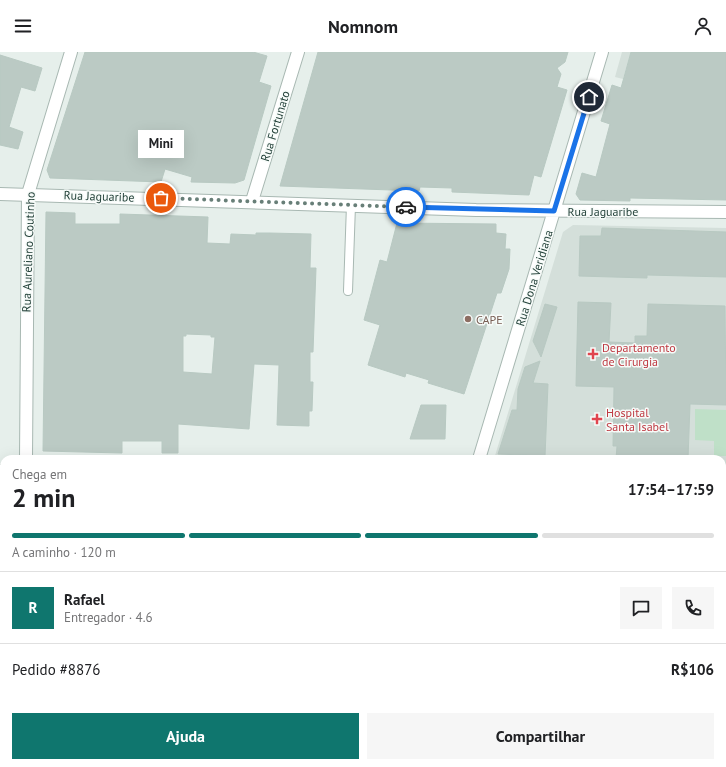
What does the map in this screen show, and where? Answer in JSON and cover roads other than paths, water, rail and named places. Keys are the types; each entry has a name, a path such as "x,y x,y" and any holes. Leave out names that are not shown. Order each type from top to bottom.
{"street":[{"name":"Rua Aureliano Coutinho","path":"26,455 28,194 71,52"},
{"name":"Rua Fortunato","path":"252,201 298,52"},
{"name":"Rua Dona Veridiana","path":"480,455 602,52"},
{"name":"Rua Jaguaribe","path":"0,194 554,211 726,212"}],"lane":[{"path":"348,291 351,205"}],"place":[{"name":"Mini","path":"161,198"},
{"name":"CAPE","path":"468,319"},
{"name":"Departamento de Cirurgia","path":"593,354"},
{"name":"Hospital Santa Isabel","path":"597,419"}]}
